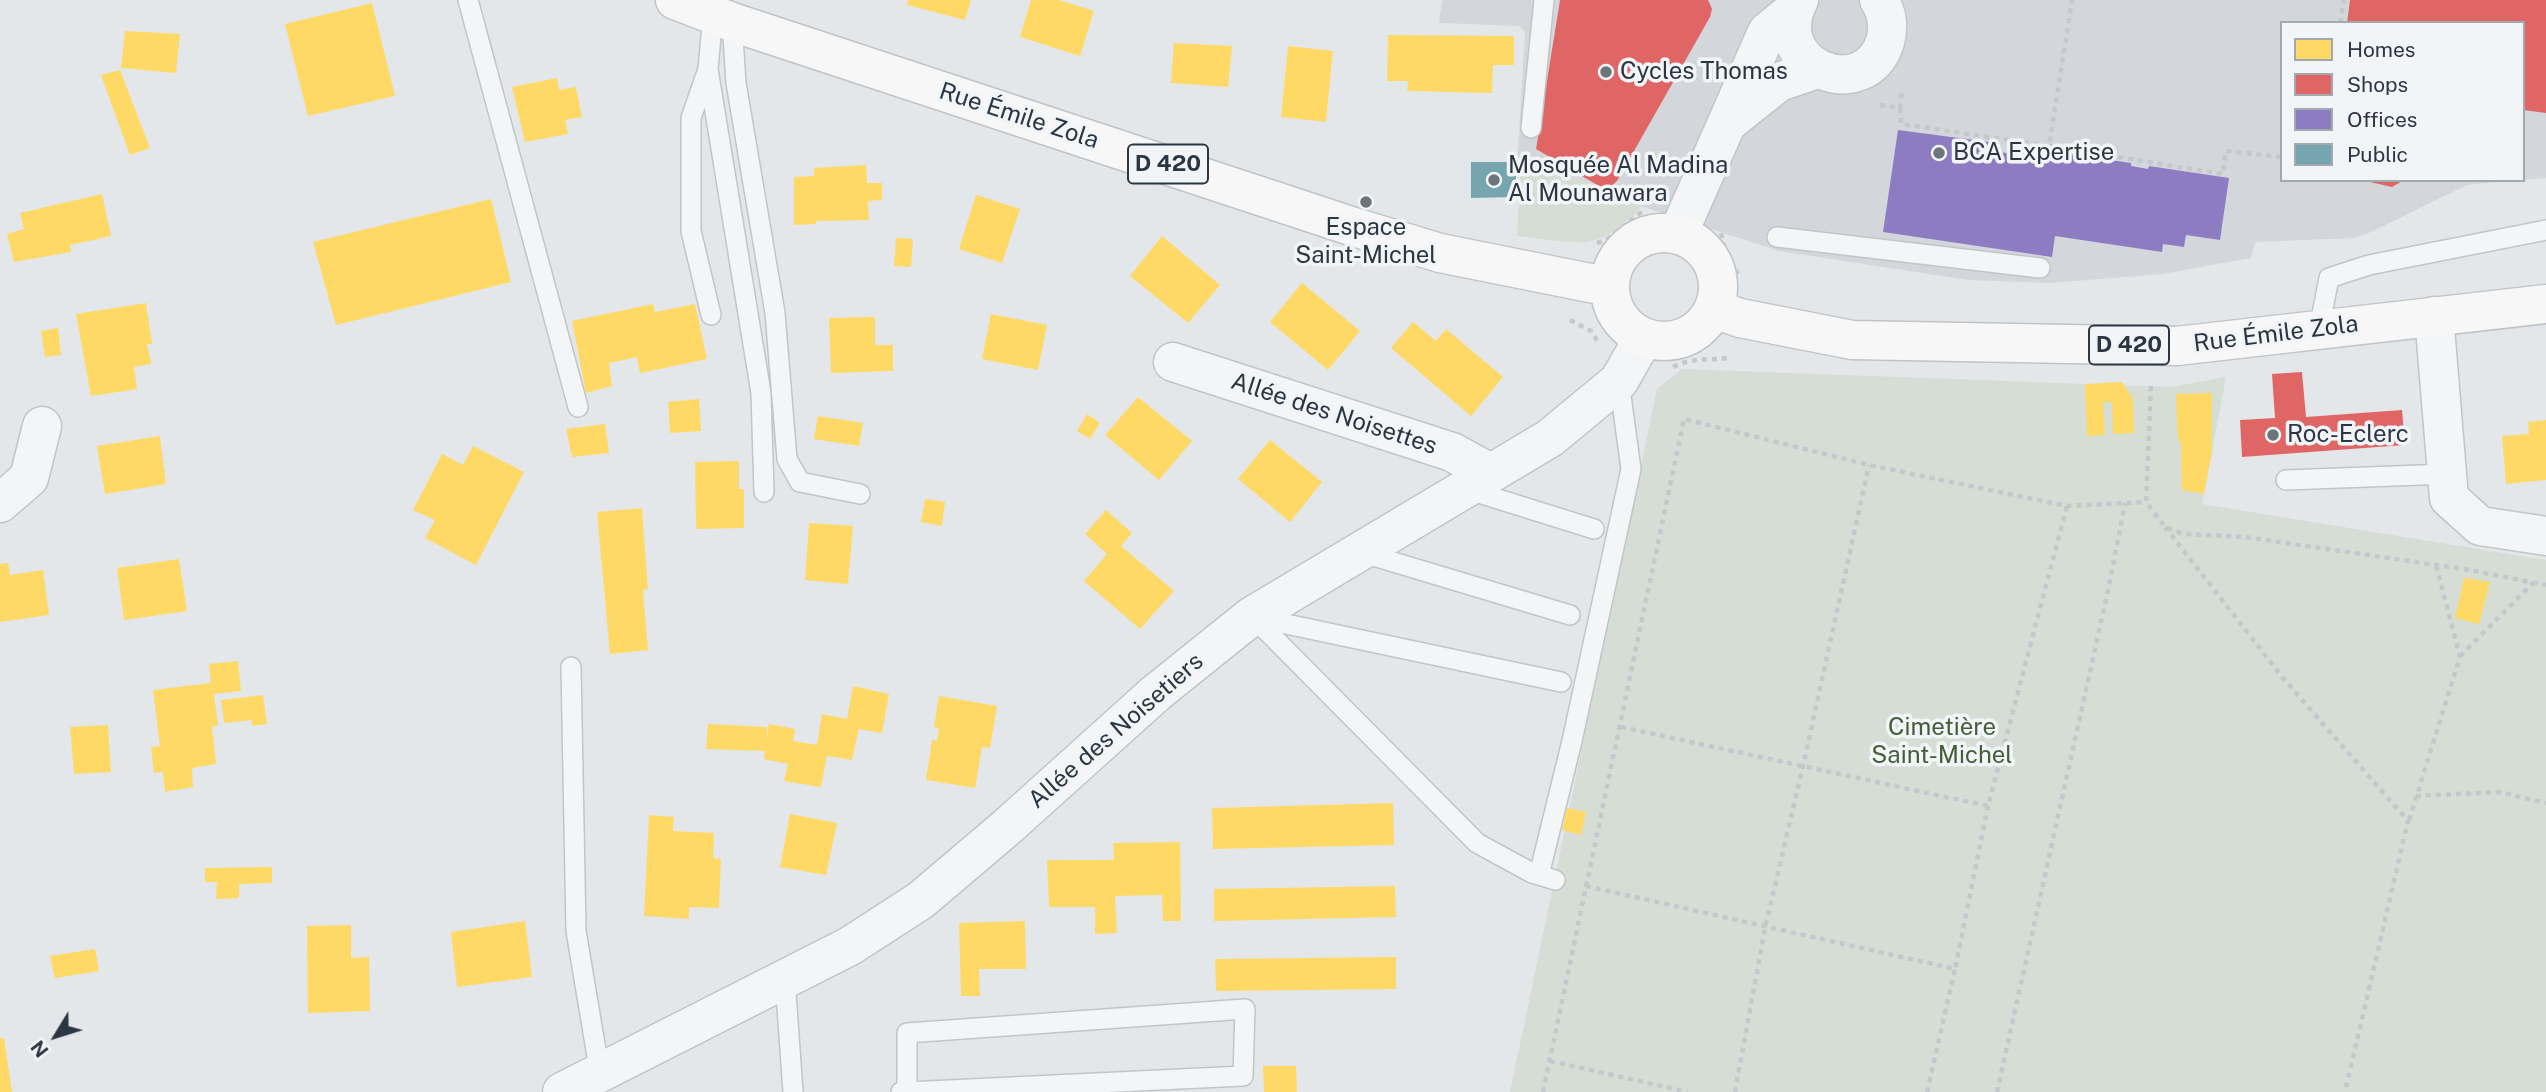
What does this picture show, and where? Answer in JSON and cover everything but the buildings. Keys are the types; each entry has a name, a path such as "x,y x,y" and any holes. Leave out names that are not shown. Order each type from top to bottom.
{"main road":[{"name":"Rue Émile Zola","path":"675,0 722,18 1440,253 1610,287"},
{"path":"1678,234 1695,242 1708,255 1717,272 1718,291 1714,309 1705,323 1692,334 1676,340 1660,341 1629,329 1612,303 1610,287 1616,263 1631,244 1646,236 1678,234"},
{"name":"Rue Émile Zola","path":"1714,309 1740,318 1852,340 2177,346 2546,304"}],"street":[{"path":"1797,3 1792,37 1797,50 1816,69 1831,74 1847,74 1859,71 1872,62 1882,49 1887,35 1887,19 1879,0"},
{"path":"1678,234 1767,32 1797,3"},
{"path":"1728,122 1779,82 1816,69"},
{"path":"2434,316 2449,498 2480,526 2546,536"},
{"name":"Allée des Noisetiers","path":"562,1092 850,946 921,900 1156,693 1252,616 1550,438 1619,381 1644,337"},
{"name":"Allée des Noisettes","path":"1173,362 1452,452 1478,481"},
{"path":"0,503 29,478 42,426"}],"lane":[{"path":"468,0 578,407"},
{"path":"1531,128 1544,0"},
{"path":"711,315 691,231 691,118 722,18"},
{"path":"722,18 736,83 775,313 787,459 800,482 860,494"},
{"path":"708,69 761,393 764,492"},
{"path":"2319,329 2329,278 2369,265 2546,230"},
{"path":"1777,237 2039,268"},
{"path":"1252,616 1477,843 1547,878 1572,741 1631,469 1619,381"},
{"path":"2286,480 2448,474"},
{"path":"1478,481 1594,529"},
{"path":"1359,552 1570,615"},
{"path":"1252,616 1561,682"},
{"path":"571,667 576,931 600,1074"},
{"path":"785,979 793,1092"},
{"path":"901,1092 907,1092 1243,1076 1245,1009 907,1033 907,1092"}],"path":[{"path":"2049,146 2072,0"},
{"path":"2340,21 2344,0"},
{"path":"1900,108 1901,124 2223,174 2226,150 2280,157"},
{"path":"2151,386 2146,502 2283,678 2408,821"},
{"path":"1544,1092 1684,419 1868,465 2067,506 2146,502"},
{"path":"1735,1092 1765,928 1868,465"},
{"path":"1997,1092 2125,503"},
{"path":"1927,1092 1988,806 2067,506"},
{"path":"2165,527 2184,534 2245,537 2436,565 2546,585"},
{"path":"2436,565 2460,657"},
{"path":"2344,1092 2408,821 2460,657 2534,583"},
{"path":"1621,727 1988,806"},
{"path":"2416,796 2500,792 2546,803"},
{"path":"1588,887 1955,969"},
{"path":"1550,1061 1689,1092"}],"shaded area":[{"path":"1442,0 2546,0 2546,178 2525,180 2525,21 2280,21 2280,182 2498,182 2467,185 2354,238 2255,242 2251,258 2162,274 2050,283 1968,280 1779,251 1517,166 1525,32 1519,26 1439,23"}],"green space":[{"path":"1521,162 1648,200 1620,227 1593,241 1568,242 1517,236"},
{"name":"Cimetière Saint-Michel","path":"1682,369 2171,387 2226,377 2202,504 2546,560 2546,1092 1510,1092 1657,389"}],"place":[{"name":"Cycles Thomas","path":"1606,72"},
{"name":"BCA Expertise","path":"1939,153"},
{"name":"Mosquée Al Madina Al Mounawara","path":"1494,180"},
{"name":"Espace Saint-Michel","path":"1366,202"},
{"name":"Roc-Eclerc","path":"2273,435"}]}
